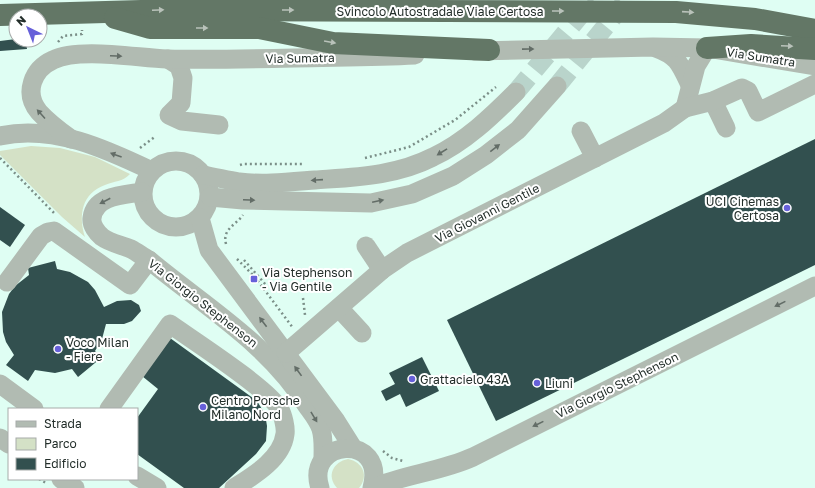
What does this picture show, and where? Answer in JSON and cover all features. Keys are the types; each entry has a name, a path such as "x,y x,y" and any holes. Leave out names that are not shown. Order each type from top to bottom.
{"highway":[{"path":"0,9 63,14"},
{"name":"Svincolo Autostradale Viale Certosa","path":"63,14 176,10 676,12 755,19 815,30"},
{"path":"95,12 150,28 259,28 333,43 489,50"},
{"path":"0,15 63,14"},
{"path":"48,16 63,14"},
{"path":"707,48 751,44 815,49"}],"street":[{"name":"Via Sumatra","path":"71,139 38,111 32,100 31,88 34,76 46,63 61,57 78,54 224,59 387,57 489,50 652,47 707,48 815,66"},
{"path":"652,47 674,56 680,63 690,85"},
{"path":"685,108 696,66 707,48"},
{"path":"168,58 179,66 183,78 181,103 169,115 182,121 220,125"},
{"path":"200,124 193,117 192,84 198,68 207,61 224,59"},
{"name":"Via Giovanni Gentile","path":"286,353 382,270 407,253 664,123 685,108 713,101 741,88 747,89 755,105 815,84"},
{"path":"210,197 243,200 371,203 412,194 453,176 486,156 518,130 557,86"},
{"path":"204,175 240,182 290,182 372,176 398,171 433,158 464,138 489,118 516,92"},
{"path":"713,101 726,128"},
{"path":"581,131 594,158"},
{"path":"0,136 31,132 71,139 115,154 152,171"},
{"path":"179,161 195,166 204,175 208,185 210,197 207,208 200,218 191,225 179,228 168,227 157,222 149,214 144,204 142,192 145,181 152,171 162,164 179,161"},
{"name":"Via Giorgio Stephenson","path":"142,192 113,197 100,203 94,210 92,222 95,229 103,238 131,249 149,260 257,345 274,362 300,394 321,430 324,460"},
{"name":"Via Giorgio Stephenson","path":"200,218 209,250 286,353 353,448 365,455 373,465 389,470 411,467 441,469 473,457 815,286"},
{"path":"7,282 41,236 48,232 54,231 130,285 149,260"},
{"path":"366,246 382,270"},
{"path":"339,308 362,333"},
{"path":"110,408 170,324 266,392 280,409 286,434 278,452 259,472 234,488"},
{"path":"0,384 33,408"},
{"path":"280,409 300,394"},
{"path":"320,488 318,470 324,460 337,449 353,448"},
{"path":"372,488 375,472 373,465"},
{"name":"Via Giorgio Stephenson","path":"372,488 411,467"},
{"path":"138,477 158,488"},
{"path":"63,480 75,488"}],"path":[{"path":"361,159 409,147 455,120 496,87"},
{"path":"138,149 156,136"},
{"path":"0,158 60,220"},
{"path":"240,165 306,164"},
{"path":"227,247 225,236 230,226 243,215 245,210"},
{"path":"234,256 255,277 285,319 297,330"},
{"path":"244,260 266,285"},
{"path":"302,298 306,319"},
{"path":"380,447 392,458 411,467"}],"green space":[{"path":"31,146 60,148 95,157 130,174 121,180 108,184 91,193 82,213 85,237 62,217 0,155 0,151"},
{"path":"348,459 361,466 364,479 359,488 337,488 332,479 333,470 338,463"}],"building":[{"path":"8,40 8,48 27,49 0,51 0,41"},
{"path":"815,139 815,265 496,421 447,320"},
{"path":"0,207 25,225 10,247 0,240"},
{"path":"55,261 57,269 70,272 88,282 95,290 104,307 117,301 131,300 139,305 141,311 132,321 124,324 106,324 102,339 95,351 101,358 78,377 72,369 55,373 35,370 28,381 6,365 14,355 6,342 3,332 2,312 9,294 15,286 29,275 28,268"},
{"name":"Centro Porsche Milano Nord","path":"170,338 257,401 265,414 267,426 266,441 256,454 219,488 184,488 138,455 138,417 158,389 142,376"},
{"name":"Grattacielo 43A","path":"422,357 439,391 406,407 400,394 386,401 381,391 395,384 389,373"}],"tunnel":[{"path":"516,92 593,0"},
{"path":"557,86 627,0"}],"place":[{"name":"UCI Cinemas Certosa","path":"787,208"},
{"name":"Via Stephenson - Via Gentile","path":"254,279"},
{"name":"Voco Milan - Fiere","path":"58,349"},
{"name":"Grattacielo 43A","path":"412,379"},
{"name":"Liuni","path":"537,383"},
{"name":"Centro Porsche Milano Nord","path":"203,407"}]}
